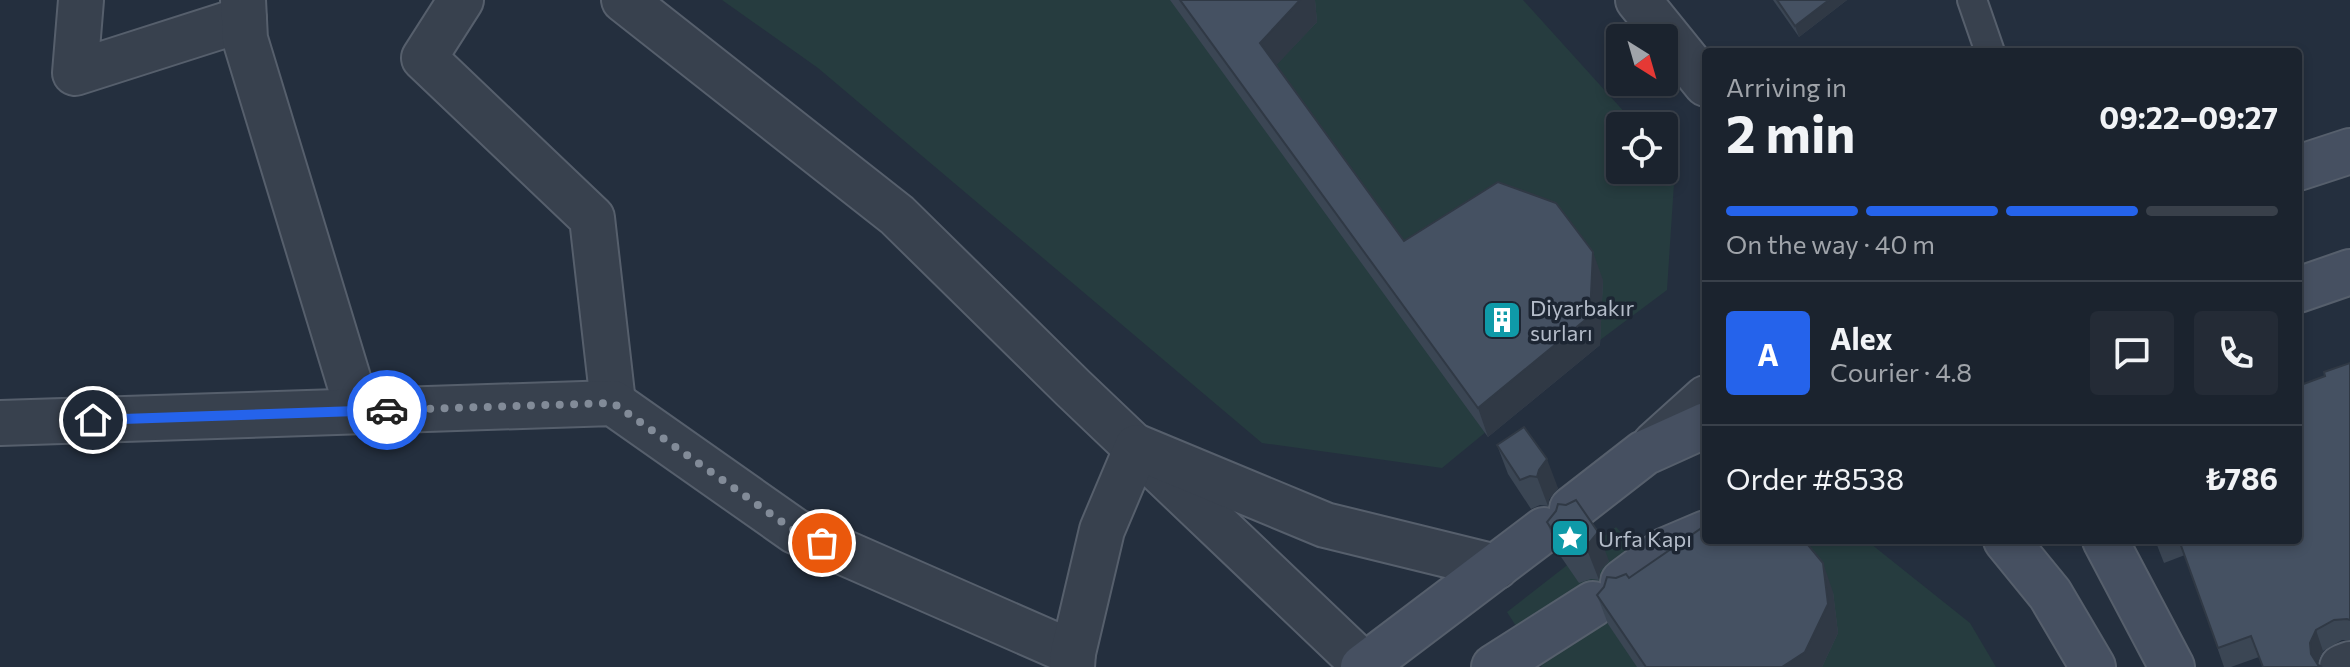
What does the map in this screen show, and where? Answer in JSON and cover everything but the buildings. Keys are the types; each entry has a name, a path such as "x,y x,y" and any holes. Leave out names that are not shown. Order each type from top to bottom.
{"main road":[{"path":"2302,167 2350,151"},
{"path":"2302,289 2350,272"},
{"path":"1365,666 1644,453 1702,427"},
{"path":"1494,667 1608,593 1666,550 1702,535"},
{"path":"2009,544 2050,594 2093,667"},
{"path":"2107,544 2172,667"}],"street":[{"path":"81,0 75,73 243,10 245,39 358,411"},
{"path":"461,0 424,58 592,218 613,403"},
{"path":"624,0 897,215 1073,388 1365,666"},
{"path":"1638,0 1702,79"},
{"path":"1644,453 1702,402"},
{"path":"0,423 613,403 795,531 1072,660 1102,530 1137,447"},
{"path":"1137,447 1325,525 1496,567"},
{"path":"2342,667 2350,664"}],"lane":[{"path":"1972,0 1989,48"}],"green space":[{"path":"722,0 1523,0 1606,92 1606,96 1610,96 1624,112 1606,112 1606,184 1674,184 1667,290 1576,358 1442,468 1262,443 818,68"},
{"path":"1616,527 1636,549 1702,541 1702,544 1871,544 1970,623 1996,667 1542,667 1507,612"}],"way so far":[{"path":"387,410 613,403 795,531 822,543"}],"place":[{"name":"Diyarbakır surları","path":"1502,320"},
{"name":"Urfa Kapı","path":"1570,538"}],"route":[{"path":"93,420 387,410"}]}
